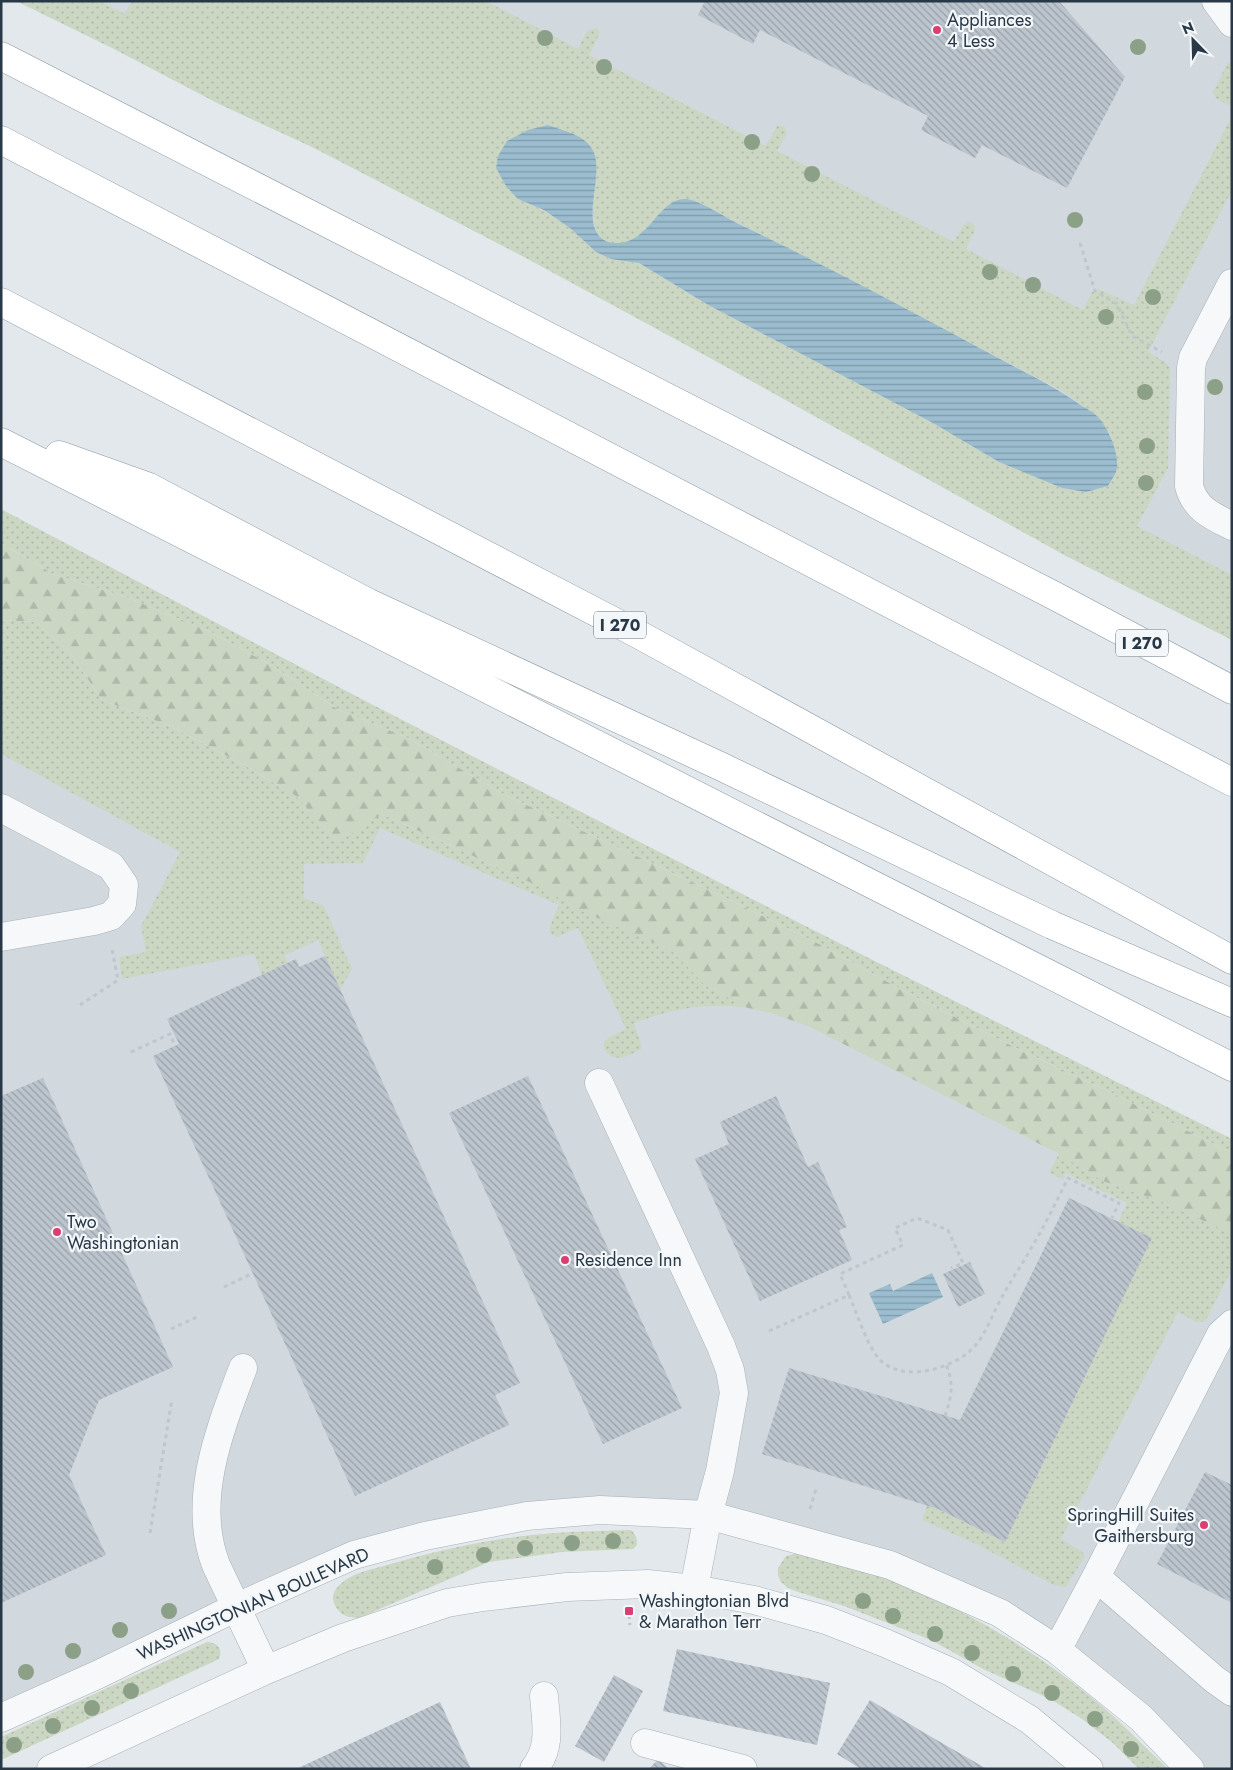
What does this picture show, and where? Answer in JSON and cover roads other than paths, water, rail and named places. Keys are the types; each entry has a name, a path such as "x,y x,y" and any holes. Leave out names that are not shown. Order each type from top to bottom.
{"highway":[{"name":"I 270","path":"1,56 1053,595 1232,690"},
{"path":"1,140 1232,782"},
{"name":"I 270","path":"1,302 636,633 1232,960"},
{"path":"1,435 148,487 370,603 722,767 1052,924 1232,1003"},
{"path":"1,442 1232,1068"}],"street":[{"path":"1232,284 1198,347 1191,368 1189,486 1198,506 1204,512 1232,526"},
{"path":"1,808 111,866 124,885 122,904 110,916 94,921 1,937"},
{"path":"599,1083 721,1346 730,1370 734,1393 720,1471 708,1515 694,1589"},
{"path":"1057,1650 1221,1334 1232,1324"},
{"path":"243,1368 221,1427 210,1473 206,1522 210,1548 266,1670"},
{"name":"WASHINGTONIAN BOULEVARD","path":"1,1718 97,1675 237,1607 354,1555 425,1536 527,1516 600,1510 708,1515 890,1565 1000,1614 1057,1650 1141,1718 1190,1769"},
{"path":"1096,1577 1214,1679 1232,1692"},
{"path":"51,1769 266,1670 343,1638 447,1603 493,1596 606,1585 648,1584 694,1589 754,1600 826,1620 885,1643 950,1672 1030,1720 1089,1769"},
{"path":"534,1769 545,1752 547,1740 544,1696"},
{"path":"645,1743 743,1769"}],"water":[{"path":"548,125 581,138 590,146 595,156 596,181 593,221 596,232 604,240 615,243 629,241 638,236 668,205 677,201 686,199 706,206 936,325 1052,387 1091,411 1098,417 1106,429 1113,443 1117,459 1116,472 1108,486 1086,492 1062,488 999,462 933,423 710,306 639,263 611,259 596,252 570,228 544,210 518,199 506,186 496,168 498,156 507,141 528,130"},
{"path":"932,1273 943,1297 883,1324 869,1293 890,1284 893,1291"}],"place":[{"name":"Appliances 4 Less","path":"937,30"},
{"name":"Two Washingtonian","path":"57,1232"},
{"name":"Residence Inn","path":"565,1260"},
{"name":"SpringHill Suites Gaithersburg","path":"1204,1525"},
{"name":"Washingtonian Blvd & Marathon Terr","path":"629,1611"}]}
